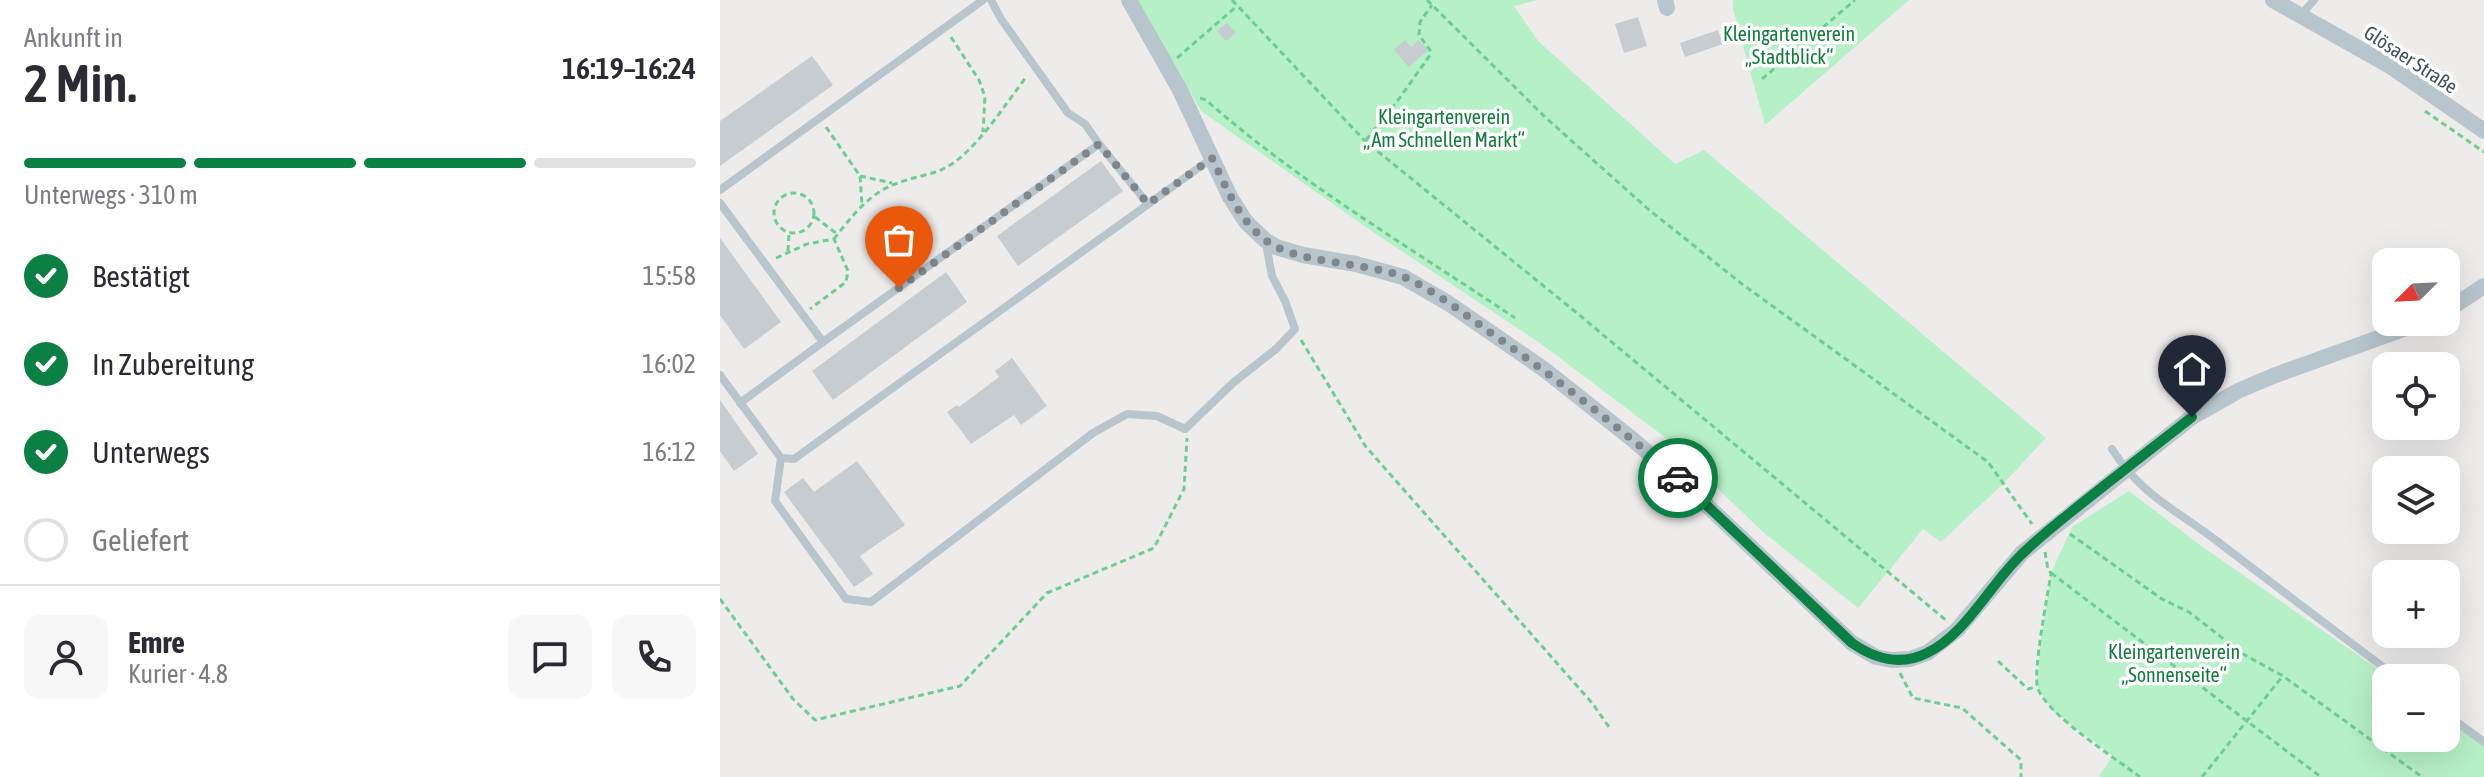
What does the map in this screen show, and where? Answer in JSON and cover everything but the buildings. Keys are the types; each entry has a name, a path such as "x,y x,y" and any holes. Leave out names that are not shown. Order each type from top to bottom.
{"street":[{"path":"1129,0 1180,90 1230,197 1246,222 1265,240 1276,247 1303,255 1356,264 1403,277 1448,303 1545,370 1632,439 1679,479 1852,643 1876,657 1910,659 1927,653 1957,630 2006,570 2043,542 2057,524 2192,417 2238,391 2273,376 2384,336"},
{"name":"Glösaer Straße","path":"2273,0 2390,66 2484,131"},
{"path":"2460,302 2484,286"}],"lane":[{"path":"720,190 983,0"},
{"path":"991,0 1068,113 1085,124 1148,204"},
{"path":"2301,15 2314,0"},
{"path":"740,403 1099,144"},
{"path":"781,458 794,459 1212,158"},
{"path":"720,203 823,342"},
{"path":"720,375 781,458 775,501 846,599 871,602 1093,433 1127,414 1157,416 1185,429 1234,382 1276,349 1295,329 1272,276 1265,240"},
{"path":"2112,449 2125,469 2158,501 2198,527 2379,664"},
{"path":"2460,724 2484,742"}],"path":[{"path":"1232,0 1365,141 1957,630"},
{"path":"1427,0 1545,117 1648,209 1742,284 1988,462 2043,542 2051,573 2321,777"},
{"path":"1762,79 1855,0"},
{"path":"1365,141 1430,55 1430,50 1419,35 1420,22 1432,5"},
{"path":"1177,57 1237,6"},
{"path":"943,27 979,80 985,97 983,132"},
{"path":"766,265 788,251 834,239 862,205 894,184 944,168 971,147 1034,67"},
{"path":"1180,90 1206,100 1248,138 1515,318"},
{"path":"819,117 860,176 862,205"},
{"path":"860,176 894,184"},
{"path":"790,192 803,194 813,204 814,217 802,232 789,233 778,225 773,212 783,195 790,192"},
{"path":"814,217 837,234"},
{"path":"788,251 789,233"},
{"path":"803,315 846,282 848,271 834,239"},
{"path":"1295,329 1366,447 1593,704 1611,730"},
{"path":"720,599 793,699 815,720 960,686 1047,593 1154,548 1184,489 1185,429"},
{"path":"2057,524 2162,599 2189,612 2243,654 2283,676 2422,777"},
{"path":"2051,573 2037,686 2053,711 2140,777"},
{"path":"1892,660 1913,698 1962,708 2021,760 2021,777"},
{"path":"1998,661 2028,689 2037,686"},
{"path":"2202,777 2283,676"}],"green space":[{"name":"Kleingartenverein „Am Schnellen Markt“","path":"1138,0 1538,0 1514,6 1538,41 1675,164 1704,150 2046,438 2004,483 1941,542 1923,529 1858,608 1763,532 1662,435 1540,343 1370,230 1201,111"},
{"name":"Kleingartenverein „Stadtblick“","path":"1733,0 1909,0 1765,125"},
{"name":"Kleingartenverein „Sonnenseite“","path":"2129,491 2200,545 2372,665 2372,752 2460,752 2460,726 2484,743 2484,777 2098,777 2113,756 2053,711 2037,686 2051,573 2072,527"}],"way so far":[{"path":"899,288 1099,144 1148,204 1212,158 1230,197 1246,222 1265,240 1276,247 1303,255 1383,271 1423,287 1545,370 1678,478"}],"route":[{"path":"1678,478 1852,643 1876,657 1910,659 1927,653 1957,630 2022,553 2192,417"}]}
